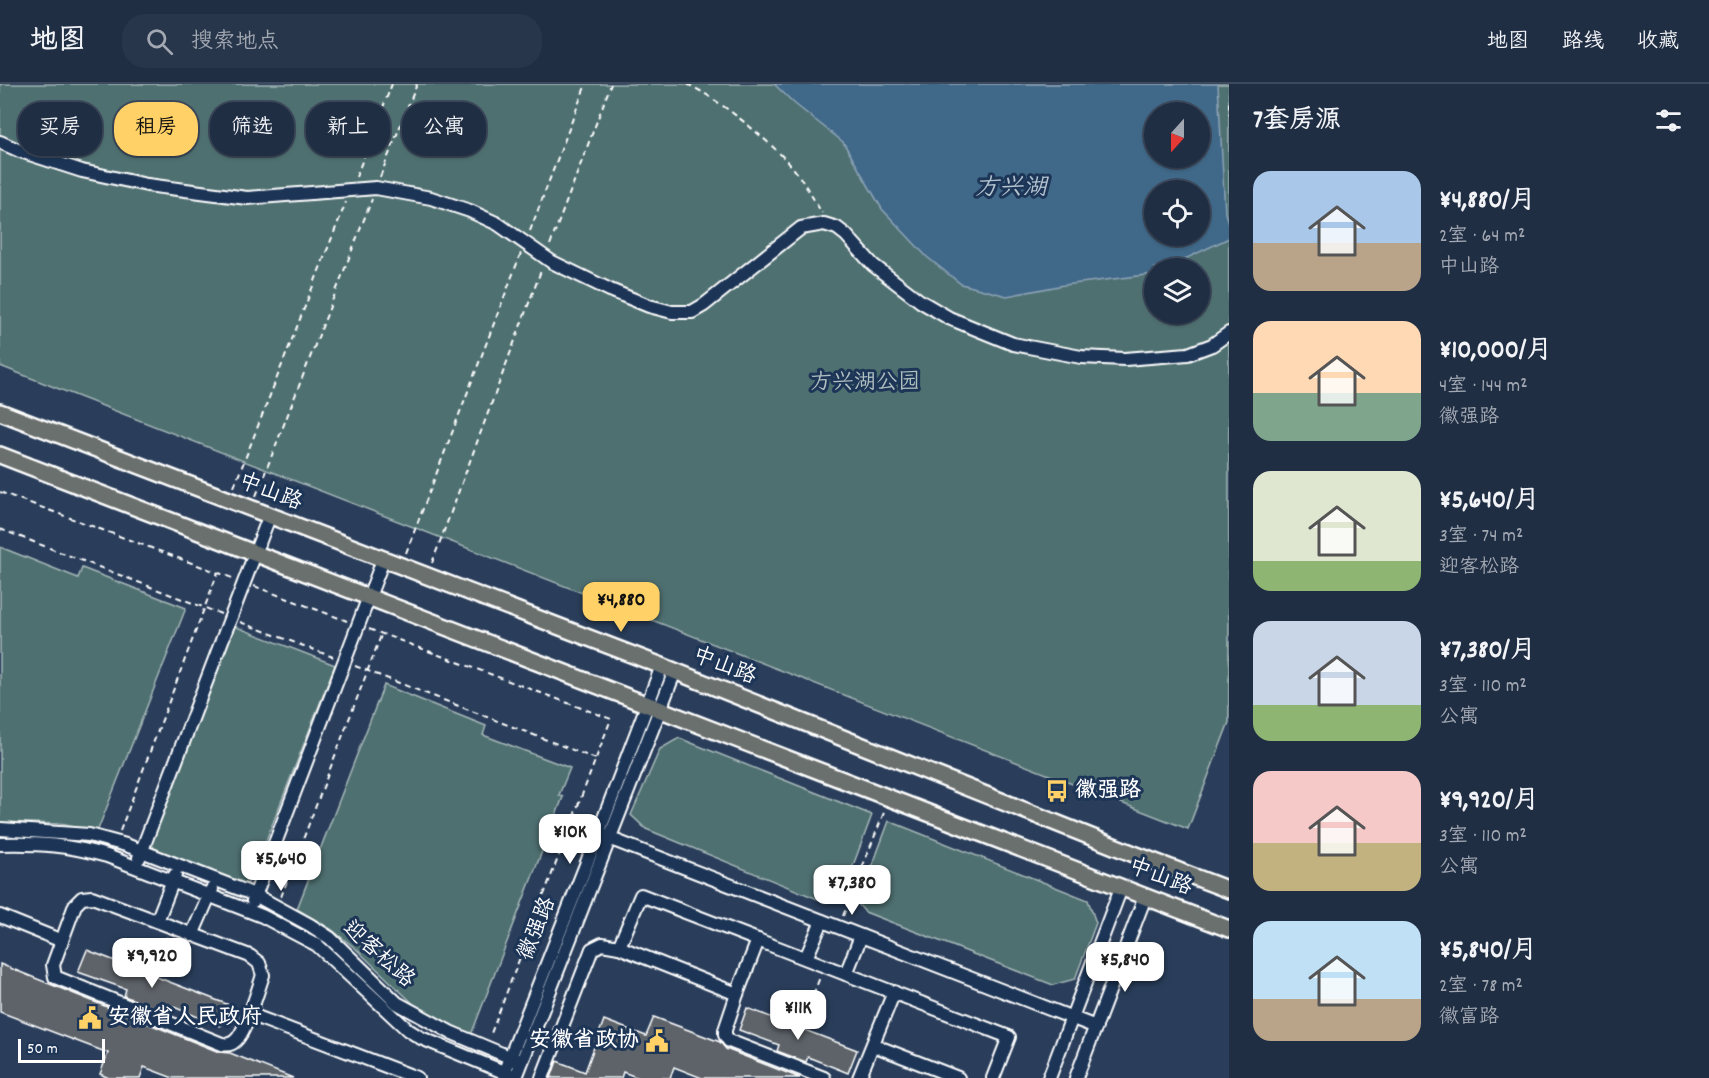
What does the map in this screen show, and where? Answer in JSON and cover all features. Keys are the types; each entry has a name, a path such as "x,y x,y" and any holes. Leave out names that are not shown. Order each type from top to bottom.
{"main road":[{"name":"中山路","path":"0,412 668,669 1229,890"},
{"name":"中山路","path":"0,455 1229,929"}],"street":[{"path":"0,142 20,151 82,171 147,185 247,198 350,192 376,188 431,198 470,211 498,224 546,257 610,290 649,306 672,312 692,312 711,300 801,228 824,224 846,235 873,266 920,301 949,318 1013,344 1081,357 1125,359 1188,354 1212,345 1229,333"},
{"path":"136,867 269,517"},
{"path":"249,910 384,560"},
{"name":"徽强路","path":"510,1075 509,1056 598,834 668,669"},
{"name":"徽强路","path":"510,1075 521,1062 611,839 653,707"},
{"name":"迎客松路","path":"0,829 89,835 142,851 255,895 330,938 398,1003 441,1028 521,1062"},
{"path":"598,834 1095,1027"},
{"name":"迎客松路","path":"0,844 40,843 67,846 107,856 249,910 318,945 408,1030 421,1038 510,1075"},
{"path":"157,921 179,866"},
{"path":"192,935 215,880"},
{"path":"1049,1078 1121,888"},
{"path":"619,947 641,895 1009,1037 993,1078"},
{"path":"86,897 92,897 171,926 250,956 259,963 263,975 239,1037 233,1043 228,1045 55,977 53,971 75,903 86,897"},
{"path":"1076,1078 1145,897"},
{"path":"0,916 62,941"},
{"path":"806,958 822,921"},
{"path":"846,974 861,936"},
{"path":"758,940 725,1026 725,1035 729,1041 824,1078"},
{"path":"542,1078 592,949 602,944 619,947 737,994"},
{"path":"859,1078 894,993"},
{"path":"249,1014 417,1078"},
{"path":"517,1037 553,1051"},
{"path":"873,1045 958,1078"}],"path":[{"path":"229,501 392,84"},
{"path":"251,510 417,84"},
{"path":"400,567 586,84"},
{"path":"427,577 611,84"},
{"path":"687,84 726,107 777,152 796,172 831,226"},
{"path":"1229,92 1229,114"},
{"path":"0,492 611,718 486,1047"},
{"path":"0,529 596,759"},
{"path":"116,842 218,572"},
{"path":"278,907 382,633"},
{"path":"838,927 890,798"},
{"path":"154,971 171,926"},
{"path":"802,1024 824,966"}],"green space":[{"name":"方兴湖公园","path":"0,84 1229,84 1229,722 1188,829 0,366"},
{"path":"0,547 78,578 82,568 186,608 97,832 61,824 0,822"},
{"path":"234,626 335,665 250,881 245,885 156,851 152,844 153,836"},
{"path":"384,685 486,726 483,735 570,768 559,795 563,797 471,1035 424,1014 355,948 331,929 297,909"},
{"path":"679,738 872,815 840,900 825,902 646,829 631,815 660,749"},
{"path":"889,821 1088,900 1096,923 1075,979 1053,985 865,912 858,904"}],"water":[{"name":"方兴湖","path":"774,84 1218,84 1225,213 1229,226 1229,238 1187,258 1144,258 1144,275 1064,285 1007,296 961,284 927,257 882,209 843,142"}],"building":[{"path":"87,950 229,1005 220,1026 169,1005 166,1012 124,996 126,989 78,972"},
{"name":"安徽省人民政府","path":"0,964 219,1052 230,1053 293,1078 173,1078 144,1067 140,1078 109,1078 100,1074 108,1053 0,1012"},
{"path":"747,1008 857,1050 848,1073 808,1057 806,1062 777,1051 779,1045 739,1030"},
{"name":"安徽省政协","path":"654,1017 720,1042 726,1049 800,1078 702,1078 674,1067 670,1078 639,1078 623,1072 621,1078 551,1078 557,1061 585,1072 604,1020 646,1036"}],"place":[{"name":"徽强路","path":"1057,791"},
{"name":"安徽省人民政府","path":"90,1018"},
{"name":"安徽省政协","path":"657,1041"}]}
